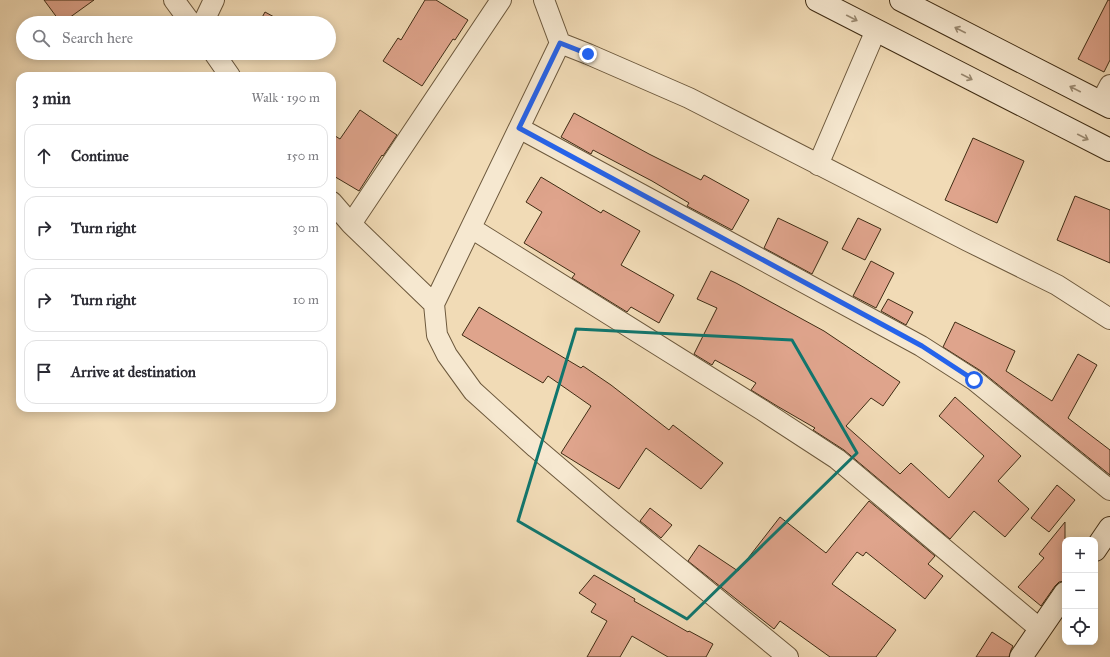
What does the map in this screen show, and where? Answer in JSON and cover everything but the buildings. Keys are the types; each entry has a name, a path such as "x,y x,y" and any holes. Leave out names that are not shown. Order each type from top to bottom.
{"main road":[{"path":"817,0 1110,150"},
{"path":"901,0 1107,98"},
{"path":"1021,657 1062,597"}],"street":[{"path":"174,0 186,16"},
{"path":"206,16 214,0"},
{"path":"351,224 501,0"},
{"path":"544,0 560,43 434,304 437,335 447,355 473,391 536,448 611,512 788,657"},
{"path":"818,165 876,30"},
{"path":"560,43 690,98 818,165 1057,285 1110,319"},
{"path":"219,60 227,72"},
{"path":"519,128 922,346 974,380 1110,490"},
{"path":"336,207 351,224 434,304"},
{"path":"471,228 762,410 837,459 1040,629"}],"highlighted area":[{"path":"576,329 792,340 857,453 687,619 518,521"}],"route":[{"path":"588,54 560,43 519,128 922,346 974,380"}]}
